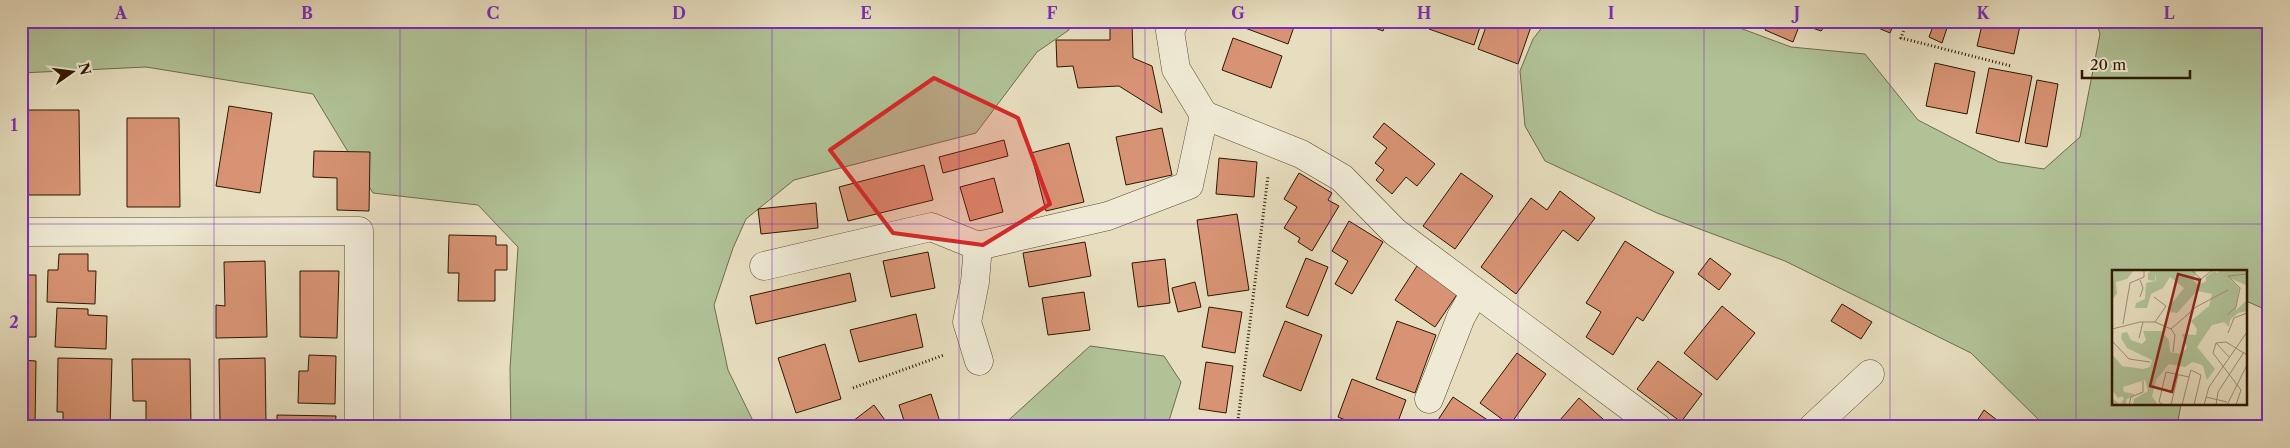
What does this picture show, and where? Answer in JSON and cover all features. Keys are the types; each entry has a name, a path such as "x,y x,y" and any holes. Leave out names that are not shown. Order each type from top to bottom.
{"street":[{"path":"1174,21 1170,31 1176,69 1204,115 1301,154 1342,178 1396,232 1657,427"},
{"path":"764,266 931,227 978,246 1108,216 1189,185 1204,115"},
{"path":"21,232 359,230 359,427"},
{"path":"976,353 967,322 975,282 978,246"},
{"path":"1429,399 1461,317 1475,292"},
{"path":"1813,427 1870,374"}],"path":[{"path":"1907,21 1901,38 2011,66"},
{"path":"1243,427 1238,420 1272,142"},
{"path":"853,388 976,353"}],"highlighted area":[{"path":"934,78 1018,118 1050,204 983,245 893,233 830,150"}],"green space":[{"path":"21,21 1067,21 1069,30 1037,52 976,133 794,180 746,219 733,248 714,305 728,370 756,427 511,427 510,369 518,247 478,205 373,193 313,94 146,67 21,73"},
{"path":"1547,21 1721,21 1791,47 1865,54 1918,120 1999,162 2044,169 2080,137 2100,34 2096,21 2269,21 2269,311 2248,302 2248,270 2112,270 2112,406 2181,406 2177,427 2046,427 1971,353 1785,261 1657,213 1545,161 1525,126 1520,71 1533,39"},
{"path":"1090,346 1164,356 1181,382 1167,427 1001,427"}],"building":[{"path":"1110,21 1132,21 1133,58 1152,66 1162,113 1119,86 1078,88 1073,66 1057,67 1056,40 1110,40"},
{"path":"1238,21 1296,21 1288,44 1237,25"},
{"path":"1356,21 1387,21 1383,31"},
{"path":"1432,21 1482,21 1474,45 1429,29"},
{"path":"1488,21 1533,21 1518,64 1478,49"},
{"path":"1769,21 1801,21 1793,42 1765,30"},
{"path":"1812,21 1829,21 1821,31 1810,27"},
{"path":"1870,21 1895,21 1890,33 1869,24"},
{"path":"1935,21 1948,25 1942,43 1929,37"},
{"path":"1983,21 2021,21 2014,54 1977,46"},
{"path":"1233,38 1282,56 1271,88 1222,70"},
{"path":"1935,63 1975,72 1967,114 1926,106"},
{"path":"1989,68 2032,76 2019,142 1976,133"},
{"path":"2037,80 2058,84 2047,147 2025,143"},
{"path":"229,106 272,113 260,193 216,186"},
{"path":"24,110 79,110 80,195 25,195"},
{"path":"127,118 179,118 180,207 127,207"},
{"path":"1384,123 1435,164 1417,186 1406,177 1392,194 1376,180 1384,170 1375,163 1387,148 1373,137"},
{"path":"1162,128 1172,175 1126,185 1116,137"},
{"path":"1004,140 1008,156 943,173 939,157"},
{"path":"1069,143 1084,202 1046,211 1031,153"},
{"path":"314,151 370,152 369,211 337,210 337,178 313,177"},
{"path":"1219,158 1257,162 1254,197 1216,194"},
{"path":"924,165 933,200 848,221 839,187"},
{"path":"1299,173 1332,193 1328,200 1339,206 1312,251 1298,242 1300,238 1284,228 1297,207 1284,199"},
{"path":"1461,173 1493,196 1455,249 1423,226"},
{"path":"994,178 1003,212 970,221 960,187"},
{"path":"1560,191 1595,218 1578,241 1563,230 1516,294 1481,267 1531,198 1547,210"},
{"path":"816,203 818,228 761,234 758,209"},
{"path":"1237,214 1249,290 1208,296 1197,220"},
{"path":"1349,221 1383,242 1352,294 1335,284 1348,261 1332,251"},
{"path":"449,235 496,236 496,245 507,245 507,270 495,270 495,301 458,301 459,273 448,273"},
{"path":"1625,241 1674,272 1643,321 1637,317 1613,355 1586,337 1601,312 1586,303"},
{"path":"1085,242 1091,276 1029,287 1023,253"},
{"path":"928,252 935,288 891,297 883,261"},
{"path":"59,254 88,254 88,271 96,271 95,304 47,302 48,270 58,270"},
{"path":"1306,258 1328,267 1308,316 1286,307"},
{"path":"1710,258 1731,274 1719,290 1698,274"},
{"path":"1165,259 1170,303 1138,307 1132,263"},
{"path":"265,261 267,337 216,338 216,305 225,306 224,262"},
{"path":"1417,266 1458,293 1435,327 1395,300"},
{"path":"300,271 339,271 337,338 300,337"},
{"path":"850,273 856,301 756,324 750,296"},
{"path":"21,275 36,275 36,337 21,337"},
{"path":"1195,282 1201,307 1178,312 1172,288"},
{"path":"1084,292 1090,330 1048,335 1042,298"},
{"path":"1842,304 1872,322 1861,339 1831,321"},
{"path":"1722,306 1755,333 1717,380 1684,353"},
{"path":"1209,307 1242,312 1235,353 1202,347"},
{"path":"57,308 88,309 88,315 107,316 106,349 55,347"},
{"path":"916,314 923,347 859,362 850,330"},
{"path":"1285,321 1322,335 1301,391 1263,376"},
{"path":"1397,321 1436,335 1415,393 1376,379"},
{"path":"825,344 841,399 796,413 778,358"},
{"path":"1517,353 1546,374 1510,425 1480,403"},
{"path":"309,355 336,356 335,404 298,403 299,371 308,371"},
{"path":"58,358 112,359 110,427 63,427 63,412 57,412"},
{"path":"265,358 266,422 220,423 219,359"},
{"path":"132,359 190,359 191,427 146,427 146,401 133,401"},
{"path":"21,360 36,361 35,426 21,426"},
{"path":"1658,361 1702,394 1681,422 1637,389"},
{"path":"1206,362 1233,366 1226,413 1199,409"},
{"path":"1352,379 1406,400 1396,427 1363,427 1338,417"},
{"path":"931,394 941,425 936,427 906,427 899,405"},
{"path":"1453,397 1498,427 1441,427 1436,423"},
{"path":"1579,398 1611,426 1611,427 1554,427"},
{"path":"874,405 890,427 857,427 853,421"},
{"path":"1984,410 2006,427 1973,427"},
{"path":"277,415 336,416 335,427 277,427"},
{"path":"495,420 496,427 432,427 432,421"}]}
